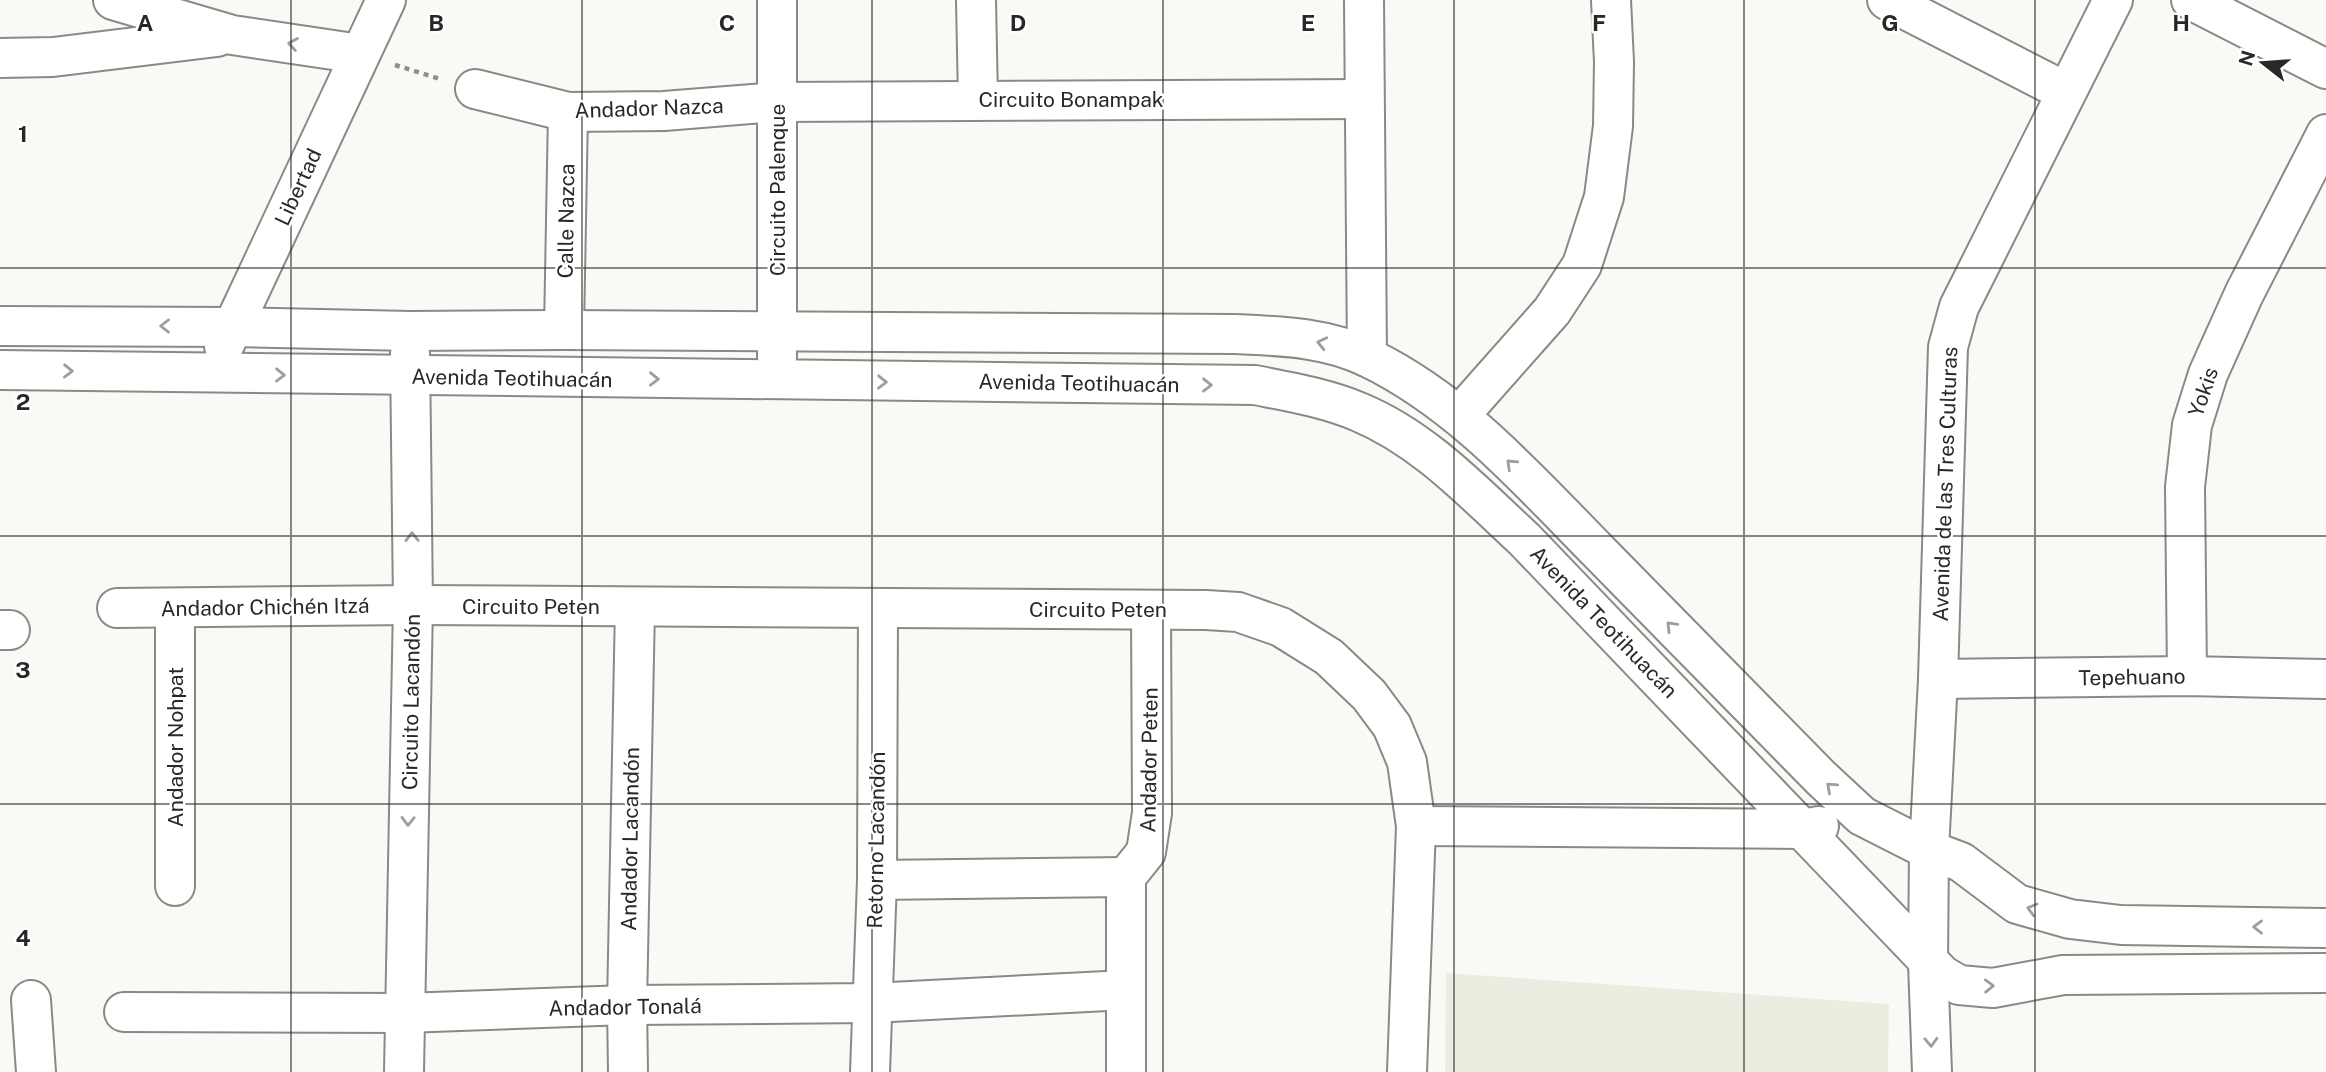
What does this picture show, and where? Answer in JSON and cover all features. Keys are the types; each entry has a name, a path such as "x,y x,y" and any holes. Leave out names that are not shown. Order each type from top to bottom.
{"street":[{"path":"113,0 232,35 360,54"},
{"name":"Libertad","path":"211,373 386,0"},
{"name":"Circuito Palenque","path":"776,381 777,0"},
{"path":"976,0 978,100"},
{"path":"1364,0 1367,357"},
{"path":"1460,415 1552,311 1582,265 1604,197 1613,126 1611,0"},
{"path":"1887,0 2066,92"},
{"name":"Avenida de las Tres Culturas","path":"1932,1072 1928,963 1929,850 1938,679 1948,347 1959,307 2113,0"},
{"path":"2190,0 2326,69"},
{"path":"0,58 53,57 232,35"},
{"name":"Andador Nazca","path":"475,89 568,112 664,111 777,102"},
{"name":"Circuito Bonampak","path":"777,102 1364,99"},
{"name":"Calle Nazca","path":"564,330 568,112"},
{"name":"Yokis","path":"2187,676 2185,486 2192,425 2208,374 2239,306 2326,134"},
{"path":"0,326 410,331 1234,334 1296,337 1340,347 1367,357 1408,379 1460,415 1529,480 1821,778 1863,816 1929,850 1961,862 2017,904 2070,919 2122,925 2326,928"},
{"name":"Circuito Lacandón","path":"404,1072 413,605 410,331"},
{"name":"Avenida Teotihuacán","path":"0,370 1255,385 1312,396 1359,412 1409,438 1459,479 1524,539 1928,963 1959,985 1993,988 2063,975 2326,973"},
{"name":"Circuito Peten","path":"413,605 1238,612 1281,627 1329,657 1368,695 1392,726 1408,762 1416,826 1407,1072"},
{"name":"Andador Chichén Itzá","path":"117,608 413,605"},
{"name":"Andador Lacandón","path":"628,1072 626,1005 635,607"},
{"name":"Andador Nohpat","path":"174,886 175,608"},
{"name":"Retorno Lacandón","path":"870,1072 877,880 878,608"},
{"name":"Andador Peten","path":"1126,877 1146,852 1152,813 1151,610"},
{"name":"Tepehuano","path":"1938,679 2187,676 2326,679"},
{"path":"1416,826 1803,829 1863,816"},
{"path":"877,880 1126,877 1126,1072"},
{"name":"Andador Tonalá","path":"124,1012 404,1013 626,1005 871,1003 1126,990"},
{"path":"31,1000 36,1072"}],"path":[{"path":"360,54 475,89"}],"shaded area":[{"path":"1446,973 1889,1004 1888,1072 1445,1072"}]}
